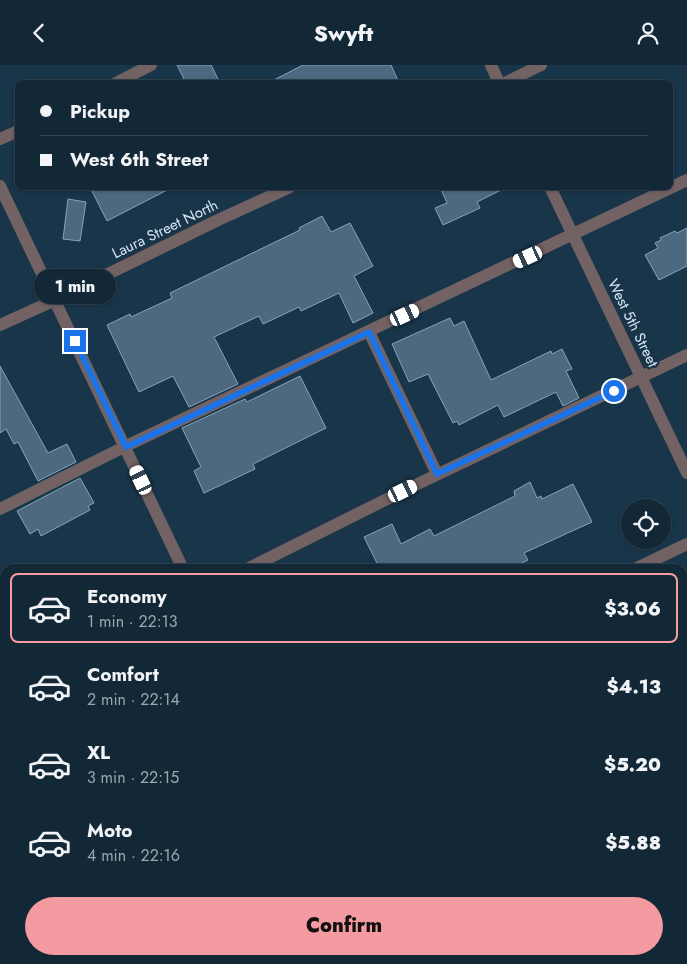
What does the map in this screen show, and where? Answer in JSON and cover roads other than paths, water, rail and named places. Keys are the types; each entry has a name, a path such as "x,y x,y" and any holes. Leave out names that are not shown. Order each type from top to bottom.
{"street":[{"path":"122,80 151,65"},
{"path":"491,65 498,80"},
{"path":"511,80 541,65"},
{"path":"0,139 15,132"},
{"path":"673,187 687,180"},
{"path":"0,186 181,564"},
{"name":"Laura Street North","path":"0,325 283,190"},
{"name":"West 5th Street","path":"551,190 687,473"},
{"path":"0,509 126,447 666,190"},
{"path":"369,332 437,474"},
{"path":"257,564 437,474 687,355"},
{"path":"645,564 687,544"}]}
